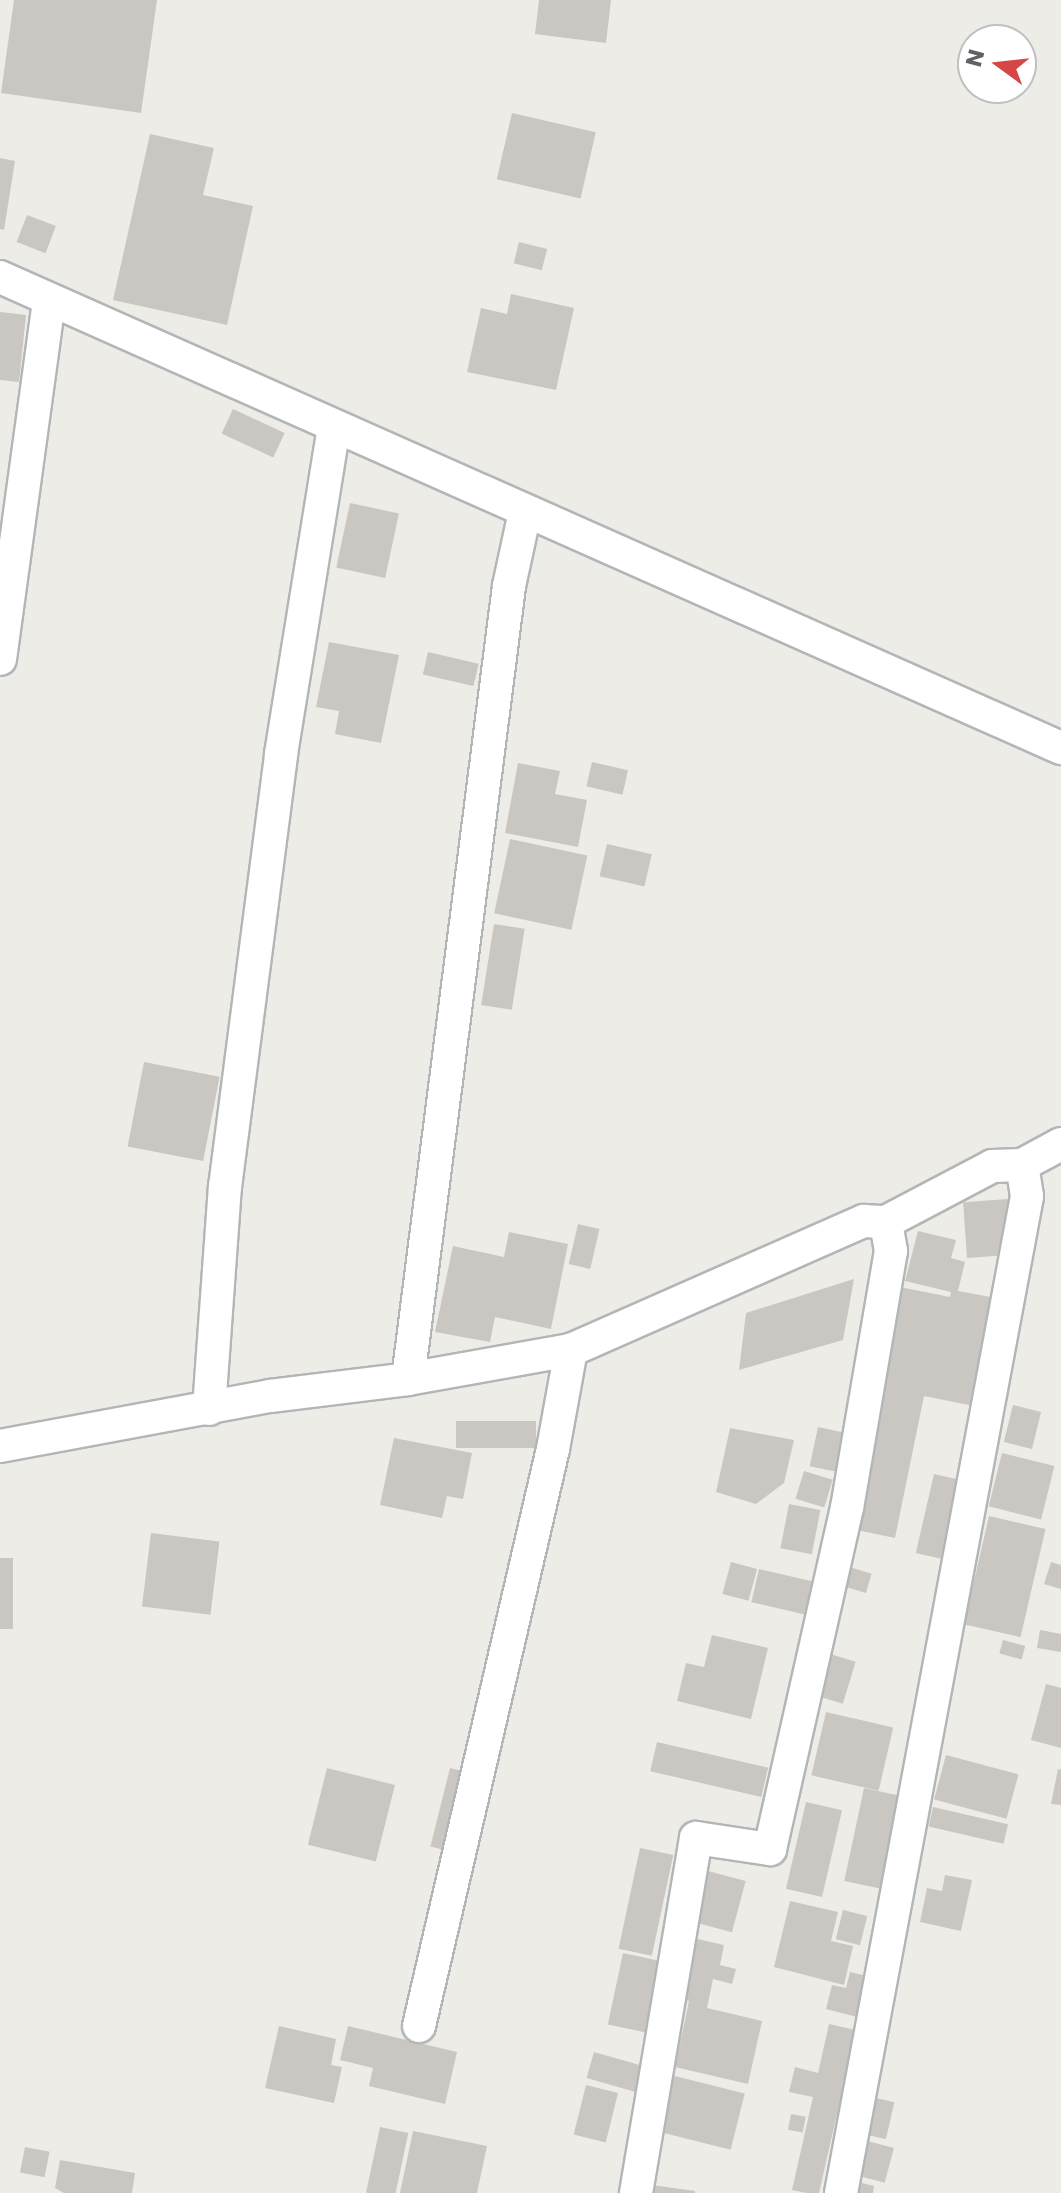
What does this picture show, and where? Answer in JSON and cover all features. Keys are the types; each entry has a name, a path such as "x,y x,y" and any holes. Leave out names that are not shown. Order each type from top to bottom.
{"street":[{"path":"0,277 1061,748"},
{"path":"0,659 49,301"},
{"path":"209,1409 225,1187 281,754 334,426"},
{"path":"408,1379 509,586 525,512"},
{"path":"0,1446 571,1350 864,1221 886,1222 992,1166 1022,1165 1061,1144"},
{"path":"841,2193 1027,1196 1022,1165"},
{"path":"636,2193 696,1838 770,1849 847,1508 891,1251 886,1222"},
{"path":"419,2026 553,1449 571,1350"}],"building":[{"path":"14,0 157,0 141,113 1,93"},
{"path":"539,0 611,0 606,43 535,34"},
{"path":"512,113 596,132 580,199 497,179"},
{"path":"150,134 214,148 203,195 253,206 227,325 113,300"},
{"path":"0,158 15,161 4,230 0,229"},
{"path":"27,215 56,226 46,253 17,242"},
{"path":"519,242 547,249 542,270 514,263"},
{"path":"511,294 574,308 556,390 467,372 481,308 507,314"},
{"path":"0,312 26,315 19,382 0,380"},
{"path":"233,409 285,433 273,458 222,433"},
{"path":"350,503 399,513 385,578 336,568"},
{"path":"329,642 399,655 381,743 335,734 339,711 316,707"},
{"path":"428,652 479,664 473,686 423,674"},
{"path":"592,762 628,770 622,795 586,786"},
{"path":"518,763 560,771 555,794 587,800 578,847 505,833"},
{"path":"510,839 587,855 571,930 494,913"},
{"path":"607,844 652,854 644,887 600,876"},
{"path":"494,924 525,929 512,1010 481,1005"},
{"path":"144,1062 220,1077 203,1161 128,1146"},
{"path":"1008,1199 1012,1255 967,1258 963,1202"},
{"path":"578,1224 599,1229 590,1269 569,1264"},
{"path":"918,1231 956,1240 951,1258 965,1262 958,1291 996,1298 974,1406 924,1396 895,1538 852,1529 900,1287 950,1297 951,1292 905,1281"},
{"path":"509,1232 568,1244 551,1329 495,1317 490,1342 435,1332 453,1246 504,1257"},
{"path":"854,1279 843,1340 739,1370 746,1313"},
{"path":"1013,1405 1041,1412 1032,1449 1004,1442"},
{"path":"456,1421 536,1421 536,1448 456,1448"},
{"path":"818,1427 847,1433 839,1472 810,1466"},
{"path":"730,1428 794,1440 784,1483 756,1504 716,1492"},
{"path":"394,1438 472,1453 463,1499 447,1496 442,1518 380,1505"},
{"path":"1002,1453 1054,1466 1041,1519 989,1506"},
{"path":"804,1471 833,1480 824,1508 796,1499"},
{"path":"934,1474 960,1480 942,1559 916,1553"},
{"path":"789,1504 820,1510 812,1554 780,1548"},
{"path":"989,1516 1046,1529 1021,1637 964,1624"},
{"path":"151,1533 219,1541 210,1615 142,1606"},
{"path":"0,1558 13,1558 13,1629 0,1629"},
{"path":"731,1562 757,1569 749,1601 722,1594"},
{"path":"1051,1562 1061,1565 1061,1589 1044,1584"},
{"path":"843,1565 872,1574 866,1593 837,1584"},
{"path":"759,1569 816,1582 808,1615 751,1602"},
{"path":"1040,1630 1061,1634 1061,1652 1037,1648"},
{"path":"712,1635 768,1648 751,1719 677,1701 686,1663 704,1667"},
{"path":"1003,1640 1025,1646 1022,1659 999,1654"},
{"path":"827,1653 856,1662 843,1704 814,1695"},
{"path":"1046,1684 1061,1688 1061,1748 1031,1740"},
{"path":"826,1712 893,1728 879,1791 811,1775"},
{"path":"657,1742 768,1768 761,1797 650,1771"},
{"path":"946,1755 1018,1774 1007,1819 934,1799"},
{"path":"327,1768 395,1785 376,1862 308,1845"},
{"path":"450,1768 470,1773 451,1852 430,1847"},
{"path":"1058,1769 1061,1770 1061,1805 1051,1804"},
{"path":"864,1788 901,1796 881,1889 844,1881"},
{"path":"806,1802 842,1810 822,1897 786,1889"},
{"path":"933,1807 1008,1824 1004,1844 929,1826"},
{"path":"640,1848 673,1855 652,1956 619,1949"},
{"path":"708,1871 746,1881 732,1932 694,1922"},
{"path":"945,1875 972,1880 961,1931 920,1922 927,1888 942,1891"},
{"path":"790,1901 838,1912 831,1941 853,1946 844,1985 774,1967"},
{"path":"843,1910 867,1916 860,1945 836,1939"},
{"path":"693,1938 724,1945 720,1965 736,1969 732,1984 713,1979 707,2008 762,2021 748,2084 675,2067 689,2001 679,1999"},
{"path":"623,1953 660,1961 645,2032 608,2024"},
{"path":"850,1972 867,1976 857,2017 826,2009 832,1985 846,1988"},
{"path":"829,2024 856,2030 819,2193 807,2193 792,2190 813,2097 789,2092 795,2067 818,2073"},
{"path":"279,2026 336,2039 331,2065 342,2067 334,2103 265,2088"},
{"path":"348,2026 457,2052 445,2104 369,2086 373,2068 340,2060"},
{"path":"594,2052 644,2066 637,2092 587,2078"},
{"path":"671,2075 745,2093 731,2150 657,2131"},
{"path":"586,2085 618,2093 606,2142 574,2134"},
{"path":"872,2097 894,2102 886,2139 863,2134"},
{"path":"791,2114 806,2117 803,2133 788,2130"},
{"path":"380,2127 408,2133 396,2193 366,2193"},
{"path":"413,2131 487,2146 477,2193 400,2193"},
{"path":"864,2140 894,2148 885,2183 855,2175"},
{"path":"25,2147 50,2152 45,2177 20,2173"},
{"path":"60,2160 135,2173 132,2193 64,2193 55,2188"},
{"path":"854,2181 874,2186 873,2193 852,2193"},
{"path":"652,2185 695,2191 695,2193 651,2193"}]}
